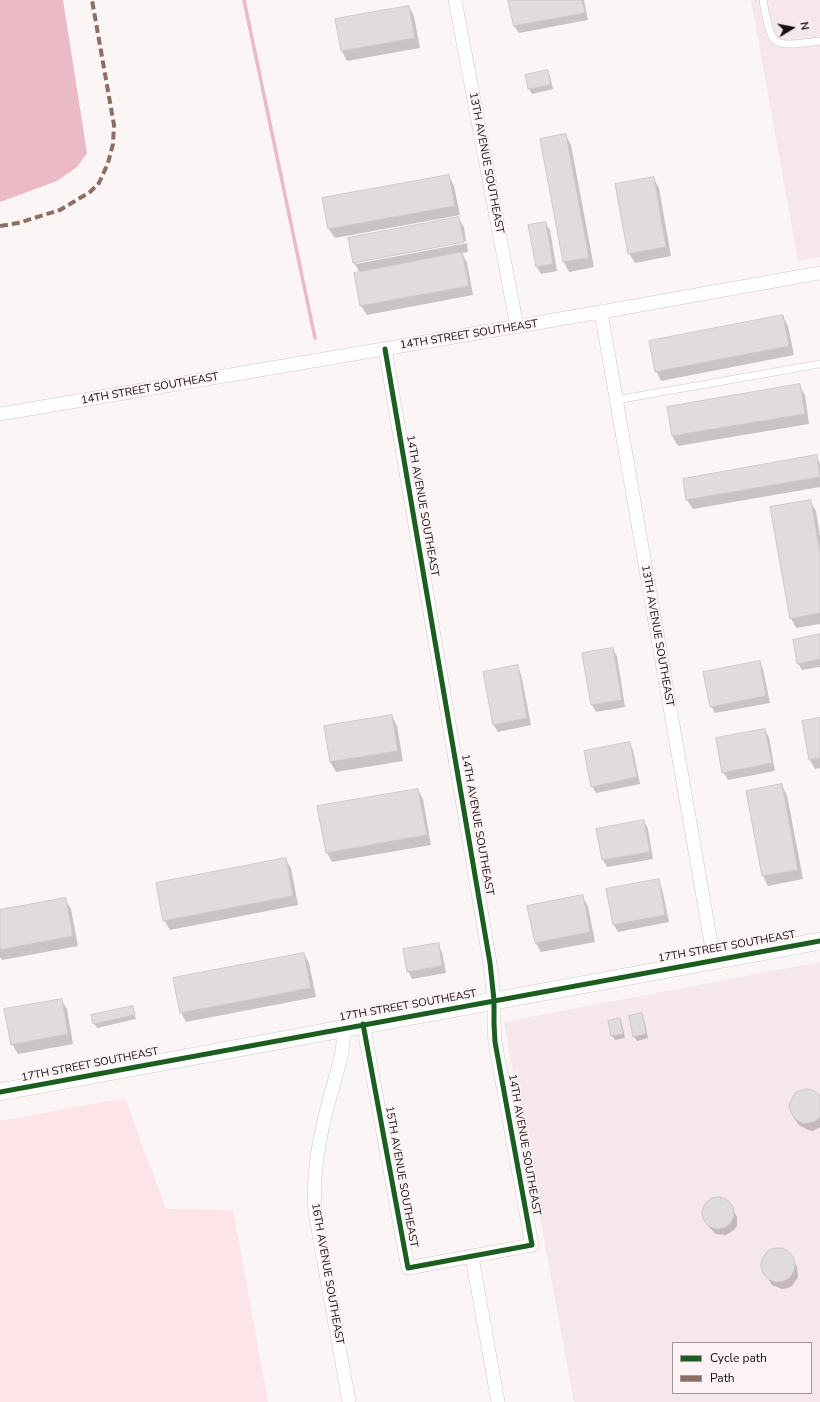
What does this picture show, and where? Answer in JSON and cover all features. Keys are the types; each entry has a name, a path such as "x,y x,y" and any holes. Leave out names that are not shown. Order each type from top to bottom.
{"street":[{"name":"13TH AVENUE SOUTHEAST","path":"455,0 517,327"},
{"name":"14TH STREET SOUTHEAST","path":"0,414 517,327 820,273"},
{"name":"13TH AVENUE SOUTHEAST","path":"601,312 714,960"},
{"name":"14TH AVENUE SOUTHEAST","path":"385,349 489,955 494,1000 495,1042 532,1245 472,1257"},
{"name":"17TH STREET SOUTHEAST","path":"0,1092 820,940"},
{"name":"15TH AVENUE SOUTHEAST","path":"363,1024 408,1268 472,1257"},
{"name":"16TH AVENUE SOUTHEAST","path":"343,1028 342,1057 333,1083 319,1142 315,1170 314,1193 315,1212 349,1402"},
{"path":"472,1257 498,1402"}],"lane":[{"path":"763,0 768,29 772,38 779,43 791,44 820,41"},
{"path":"616,400 820,364"}],"shaded area":[{"path":"0,0 63,0 87,153 77,167 57,181 0,202"},
{"path":"751,0 820,0 820,257 798,261"},
{"path":"820,962 820,1402 574,1402 504,1022"},
{"path":"125,1098 166,1209 233,1210 268,1402 0,1402 0,1121"}],"building":[{"path":"508,0 582,0 585,13 514,26"},
{"path":"409,6 415,38 341,51 335,19"},
{"path":"548,70 551,85 528,89 525,75"},
{"path":"566,134 589,258 563,262 540,139"},
{"path":"449,175 455,206 328,229 322,198"},
{"path":"654,177 666,247 628,254 615,184"},
{"path":"459,217 464,242 353,263 348,238"},
{"path":"546,222 553,264 536,267 528,225"},
{"path":"462,252 469,286 360,306 354,273"},
{"path":"783,315 789,346 655,372 649,341"},
{"path":"800,384 805,414 672,436 667,407"},
{"path":"817,455 820,477 686,500 683,479"},
{"path":"811,500 820,553 820,613 790,619 770,507"},
{"path":"820,634 820,659 797,664 793,640"},
{"path":"613,648 622,700 591,705 582,653"},
{"path":"760,661 766,696 710,707 703,672"},
{"path":"518,665 527,718 493,725 483,672"},
{"path":"392,715 398,751 330,762 324,726"},
{"path":"820,718 820,758 809,760 802,721"},
{"path":"765,729 772,763 722,773 716,738"},
{"path":"630,742 637,777 591,787 584,751"},
{"path":"782,784 798,870 762,876 746,791"},
{"path":"418,789 427,835 326,853 317,806"},
{"path":"644,820 650,852 602,860 596,829"},
{"path":"286,858 293,896 163,921 156,883"},
{"path":"659,879 665,915 613,925 606,889"},
{"path":"583,895 590,932 535,943 527,906"},
{"path":"66,898 73,936 0,950 0,910"},
{"path":"439,943 442,966 407,972 403,949"},
{"path":"304,953 311,988 180,1013 173,978"},
{"path":"62,999 68,1034 11,1045 4,1009"},
{"path":"133,1006 135,1015 93,1024 91,1015"},
{"path":"642,1013 646,1034 633,1037 629,1016"},
{"path":"620,1018 623,1034 611,1036 608,1021"},
{"path":"807,1089 813,1090 820,1096 820,1117 814,1122 803,1124 794,1118 789,1108 790,1102 796,1092"},
{"path":"715,1197 721,1197 731,1204 734,1213 733,1219 727,1226 721,1229 715,1229 705,1222 702,1216 702,1210 709,1200"},
{"path":"775,1248 781,1248 790,1253 794,1259 794,1271 790,1277 781,1282 775,1282 766,1277 761,1268 761,1262 766,1253"}],"waterway":[{"path":"244,0 315,338"}],"marked path":[{"path":"0,226 18,223 60,210 90,192 99,183 108,163 113,144 114,125 92,0"}],"cycle path":[{"path":"363,1024 408,1268 532,1245 495,1042 494,1000 490,963 385,349"},
{"path":"0,1092 820,941"}]}
